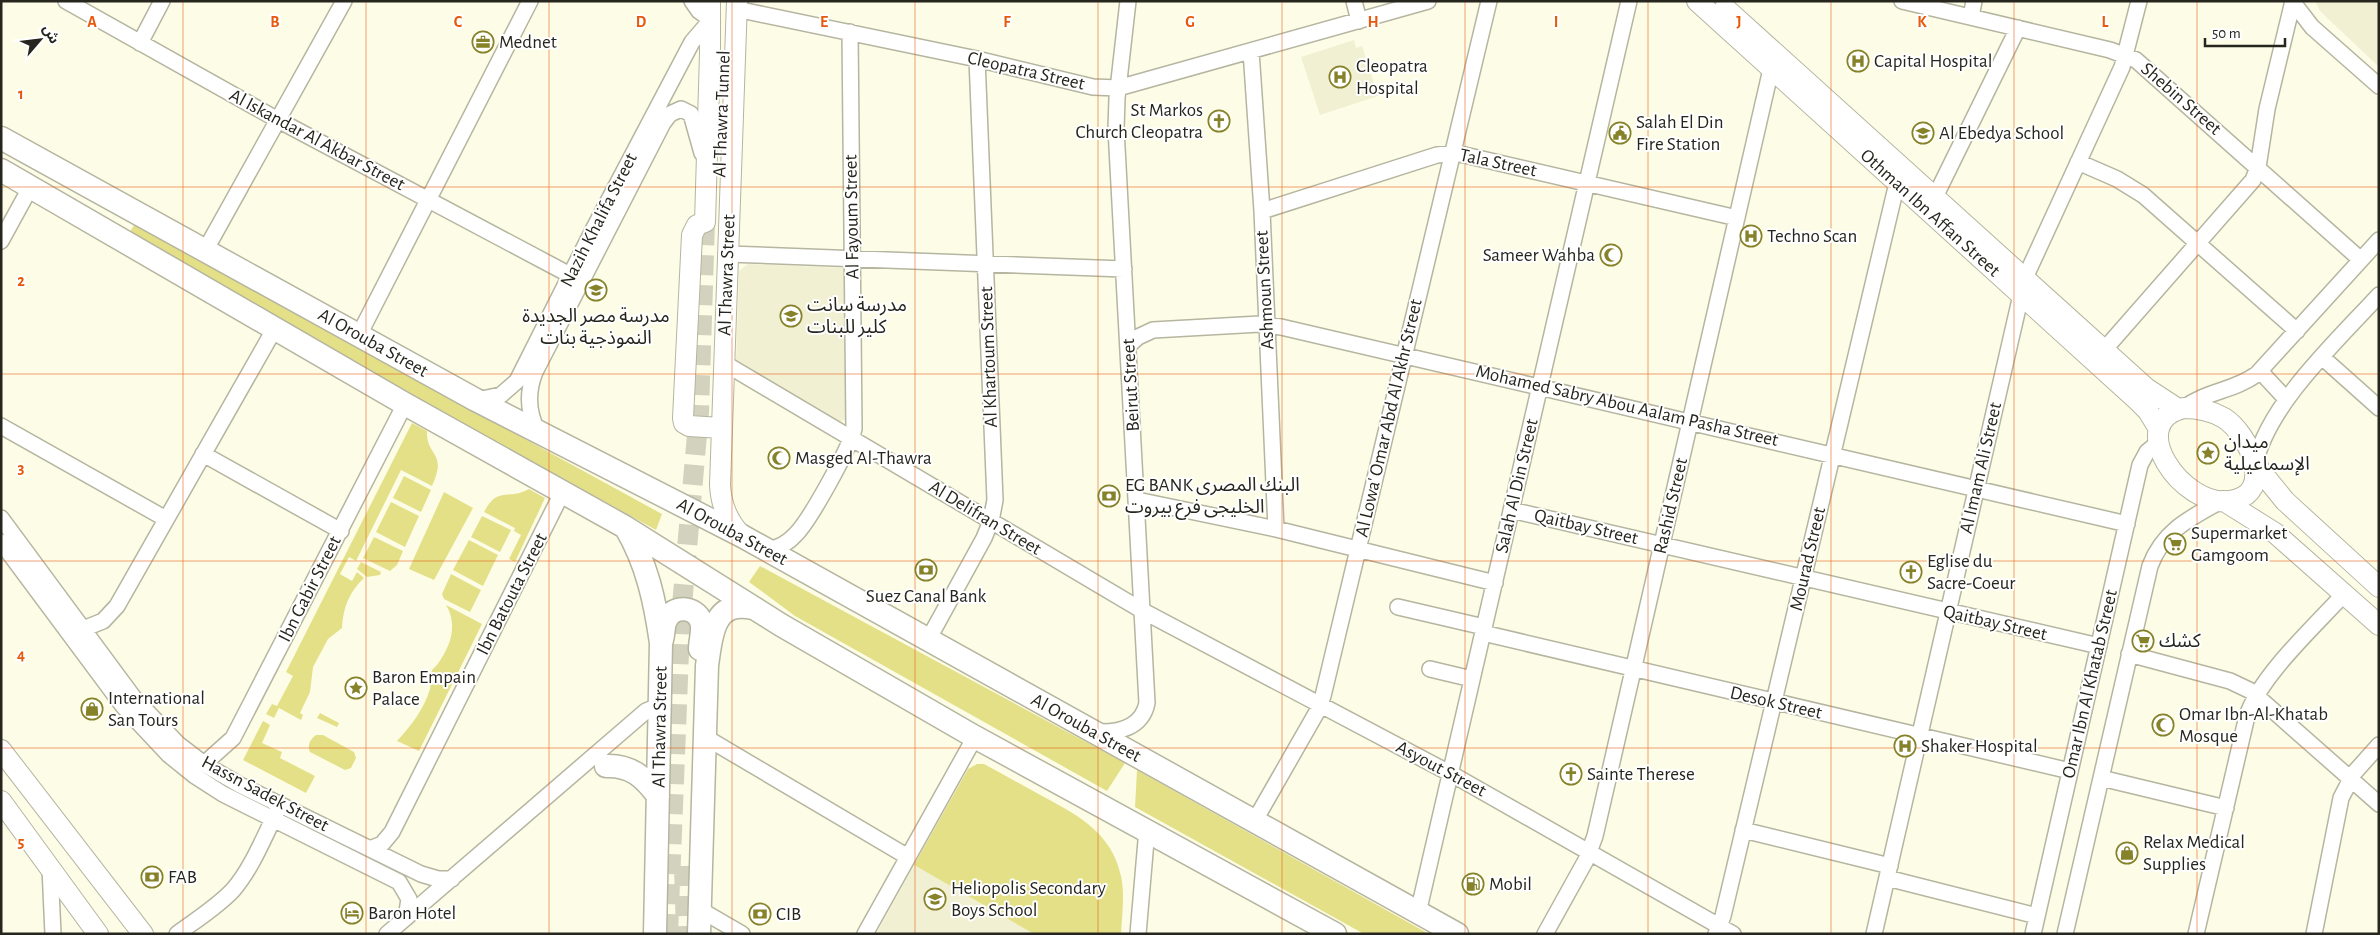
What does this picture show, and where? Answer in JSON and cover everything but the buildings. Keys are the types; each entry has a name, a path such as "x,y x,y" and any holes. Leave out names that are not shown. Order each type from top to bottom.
{"highway":[{"name":"Al Orouba Street","path":"1,138 206,249 476,400 768,550 1457,934"},
{"name":"Al Orouba Street","path":"1,170 405,404 625,527 753,608 975,737 1147,829 1335,934"},
{"name":"Al Thawra Street","path":"625,527 649,579 656,606 661,643 655,934"},
{"path":"699,934 707,666 712,631 718,618 731,609 742,606 753,608"},
{"path":"661,643 665,622 669,615 680,609 692,611 698,616 702,624 700,650 707,666"},
{"path":"606,766 620,766 634,771 646,780 658,796"}],"main road":[{"name":"Othman Ibn Affan Street","path":"1696,1 1897,183 2023,287 2104,350 2150,391 2181,409"},
{"name":"Othman Ibn Affan Street","path":"1717,1 1935,197 2144,407 2159,435"},
{"name":"Al Thawra Street","path":"732,4 728,254 721,498 730,521 742,536"},
{"name":"Al Thawra Tunnel","path":"712,224 732,4"},
{"name":"Al Thawra Street","path":"710,14 707,157 712,224"},
{"path":"712,224 698,225 692,235 683,418 688,426 722,428"},
{"path":"2376,578 2290,506 2255,464 2247,443 2229,422 2205,410 2181,409 2166,417 2159,435 2165,460 2180,482 2202,496 2223,501 2263,524 2292,547 2379,625"},
{"path":"2223,501 2242,497 2251,488 2255,476 2255,464"},
{"path":"2290,506 2278,505 2273,510 2273,516 2292,547"},
{"path":"1,750 143,934"},
{"path":"1,800 98,934"}],"street":[{"name":"Al Iskandar Al Akbar Street","path":"66,1 278,120 570,275"},
{"path":"140,43 162,1"},
{"path":"206,249 344,1"},
{"path":"359,335 530,1"},
{"path":"692,1 698,11 710,14"},
{"name":"Beirut Street","path":"1094,732 1112,732 1126,729 1140,718 1146,708 1143,611 1116,129 1118,88 1128,1"},
{"path":"1354,1 1359,21"},
{"name":"Cleopatra Street","path":"732,4 1092,87 1118,88 1428,1"},
{"name":"Al Lowa' Omar Abd Al Akhr Street","path":"1254,822 1320,705 1489,1"},
{"name":"Salah Al Din Street","path":"1418,913 1629,1"},
{"name":"Shebin Street","path":"1902,1 2126,55 2146,66 2361,260"},
{"path":"1971,17 1974,1"},
{"name":"Al Imam Ali Street","path":"1874,934 2023,287 2126,55 2139,1"},
{"path":"2293,2 2312,27 2379,86"},
{"path":"2104,350 2249,186 2258,167 2267,109 2293,2"},
{"name":"Nazih Khalifa Street","path":"538,432 529,405 533,377 600,231 692,42 710,14"},
{"path":"1935,197 2018,28"},
{"name":"Al Fayoum Street","path":"768,550 784,544 798,533 851,439 854,419 850,32"},
{"name":"Ashmoun Street","path":"1251,51 1262,211 1276,529"},
{"name":"Al Khartoum Street","path":"928,640 984,538 991,521 995,500 976,59"},
{"name":"Rashid Street","path":"1545,934 1590,852 1771,69"},
{"name":"Nazih Khalifa Street","path":"476,400 487,400 501,395 515,384 570,275 600,231 663,123 673,112 684,109 691,114 696,125 700,147 707,157"},
{"name":"Tala Street","path":"1262,211 1437,155 1452,153 1737,218"},
{"path":"2078,162 2130,186 2297,331"},
{"name":"Mourad Street","path":"1718,930 1897,183"},
{"path":"1,241 30,188"},
{"path":"2181,409 2204,396 2242,384 2260,371 2379,240"},
{"path":"728,254 1124,269"},
{"path":"2255,464 2265,436 2286,399 2379,295"},
{"name":"Mohamed Sabry Abou Aalam Pasha Street","path":"1128,346 1138,337 1153,330 1267,325 1540,386 2127,524"},
{"path":"83,629 103,621 114,609 275,328"},
{"path":"2323,358 2379,408"},
{"name":"Al Delifran Street","path":"724,364 1143,611"},
{"path":"2260,371 2286,399"},
{"name":"Ibn Gabir Street","path":"204,764 233,738 405,404"},
{"path":"1,426 166,519"},
{"name":"Omar Ibn Al Khatab Street","path":"2033,934 2142,461 2159,435"},
{"path":"203,454 341,531"},
{"name":"Ibn Batouta Street","path":"370,849 384,842 392,832 563,491"},
{"path":"1137,500 1276,529 1495,583"},
{"name":"Omar Ibn Al Khatab Street","path":"2065,934 2150,566 2159,547 2180,524 2223,501"},
{"name":"Qaitbay Street","path":"1512,510 2099,646"},
{"name":"Hassn Sadek Street","path":"1,518 148,714 178,744 204,764 231,780 427,877 452,878"},
{"name":"Hassn Sadek Street","path":"1,542 124,706 152,740 204,782 399,882 409,899 406,918"},
{"path":"2196,934 2247,716 2256,694 2266,680 2344,594"},
{"name":"Desok Street","path":"1398,607 1633,669 2070,771"},
{"name":"Asyout Street","path":"1143,611 1450,773 1590,852 1718,930 1734,934"},
{"path":"2129,654 2230,681 2256,694 2379,804"},
{"path":"1430,669 1472,679"},
{"path":"387,934 646,711 661,705"},
{"path":"705,737 908,857"},
{"path":"866,934 975,737"},
{"path":"2314,934 2340,803 2350,778 2379,744"},
{"path":"2101,778 2226,808"},
{"path":"177,934 218,904 235,887 280,805"},
{"path":"1138,934 1147,829"},
{"path":"1743,830 2037,916"},
{"path":"50,868 53,934"},
{"path":"699,909 742,934"}],"shaded area":[{"path":"2315,1 2379,1 2379,67 2320,11"},
{"name":"Cleopatra Hospital","path":"1354,40 1356,48 1362,46 1378,96 1320,115 1301,57"},
{"path":"134,225 662,514 656,530 127,237"},
{"name":"مدرسة سانت كلير للبنات","path":"748,264 846,268 847,419 840,422 736,362 739,271"},
{"path":"412,423 427,431 430,446 437,460 438,466 432,486 401,470 356,561 349,557 340,574 352,581 357,572 364,578 354,589 348,601 342,628 328,639 313,667 310,692 300,713 303,715 301,720 279,708 274,718 266,714 272,704 277,706 293,676 286,672"},
{"path":"404,476 431,490 421,512 393,498"},
{"path":"529,489 545,498 515,562 509,559 521,535 514,531 515,528 484,512 489,504 499,496 515,494"},
{"path":"444,492 473,508 434,580 409,569"},
{"path":"391,502 419,516 405,547 376,532"},
{"path":"482,516 511,530 500,552 471,537"},
{"path":"374,537 403,551 397,565 390,571 363,558"},
{"path":"469,540 498,555 483,586 453,570"},
{"path":"361,562 381,572 380,575 367,577 357,569"},
{"path":"760,566 1125,763 1107,791 795,616 749,582"},
{"path":"451,574 481,590 470,612 444,599 442,594"},
{"path":"446,605 482,624 419,751 397,741 421,710 430,689 432,670 442,658 449,643 452,620"},
{"path":"320,713 339,723 337,727 317,718"},
{"path":"263,721 270,725 262,743 282,752 280,758 315,776 306,793 243,760"},
{"path":"316,735 323,735 354,752 356,758 351,768 345,770 310,752 310,743"},
{"path":"977,764 984,764 1070,811 1093,828 1102,838 1117,861 1121,876 1123,898 1121,934 1034,934 914,865 968,769"},
{"path":"1137,770 1429,934 1364,934 1135,807"},
{"name":"Heliopolis Secondary Boys School","path":"914,865 1034,934 876,934"}],"tunnel":[{"path":"668,934 680,628 699,412 705,222"},
{"path":"684,866 686,934"}],"place":[{"name":"Mednet","path":"483,42"},
{"name":"Capital Hospital","path":"1858,61"},
{"name":"Cleopatra Hospital","path":"1340,77"},
{"name":"St Markos Church Cleopatra","path":"1219,121"},
{"name":"Salah El Din Fire Station","path":"1620,133"},
{"name":"Al Ebedya School","path":"1923,133"},
{"name":"Techno Scan","path":"1751,236"},
{"name":"Sameer Wahba","path":"1611,255"},
{"name":"مدرسة مصر الجديدة النموذجية بنات","path":"596,290"},
{"name":"مدرسة سانت كلير للبنات","path":"791,316"},
{"name":"ميدان الإسماعيلية","path":"2208,453"},
{"name":"Masged Al-Thawra","path":"779,458"},
{"name":"EG BANK البنك المصرى الخليجى فرع بيروت","path":"1109,496"},
{"name":"Supermarket Gamgoom","path":"2175,544"},
{"name":"Suez Canal Bank","path":"926,570"},
{"name":"Eglise du Sacre-Coeur","path":"1911,572"},
{"name":"كشك","path":"2143,641"},
{"name":"Baron Empain Palace","path":"356,688"},
{"name":"International San Tours","path":"92,709"},
{"name":"Omar Ibn-Al-Khatab Mosque","path":"2163,725"},
{"name":"Shaker Hospital","path":"1905,746"},
{"name":"Sainte Therese","path":"1571,774"},
{"name":"Relax Medical Supplies","path":"2127,853"},
{"name":"FAB","path":"152,877"},
{"name":"Mobil","path":"1473,884"},
{"name":"Heliopolis Secondary Boys School","path":"935,899"},
{"name":"Baron Hotel","path":"352,913"},
{"name":"CIB","path":"760,914"}]}
